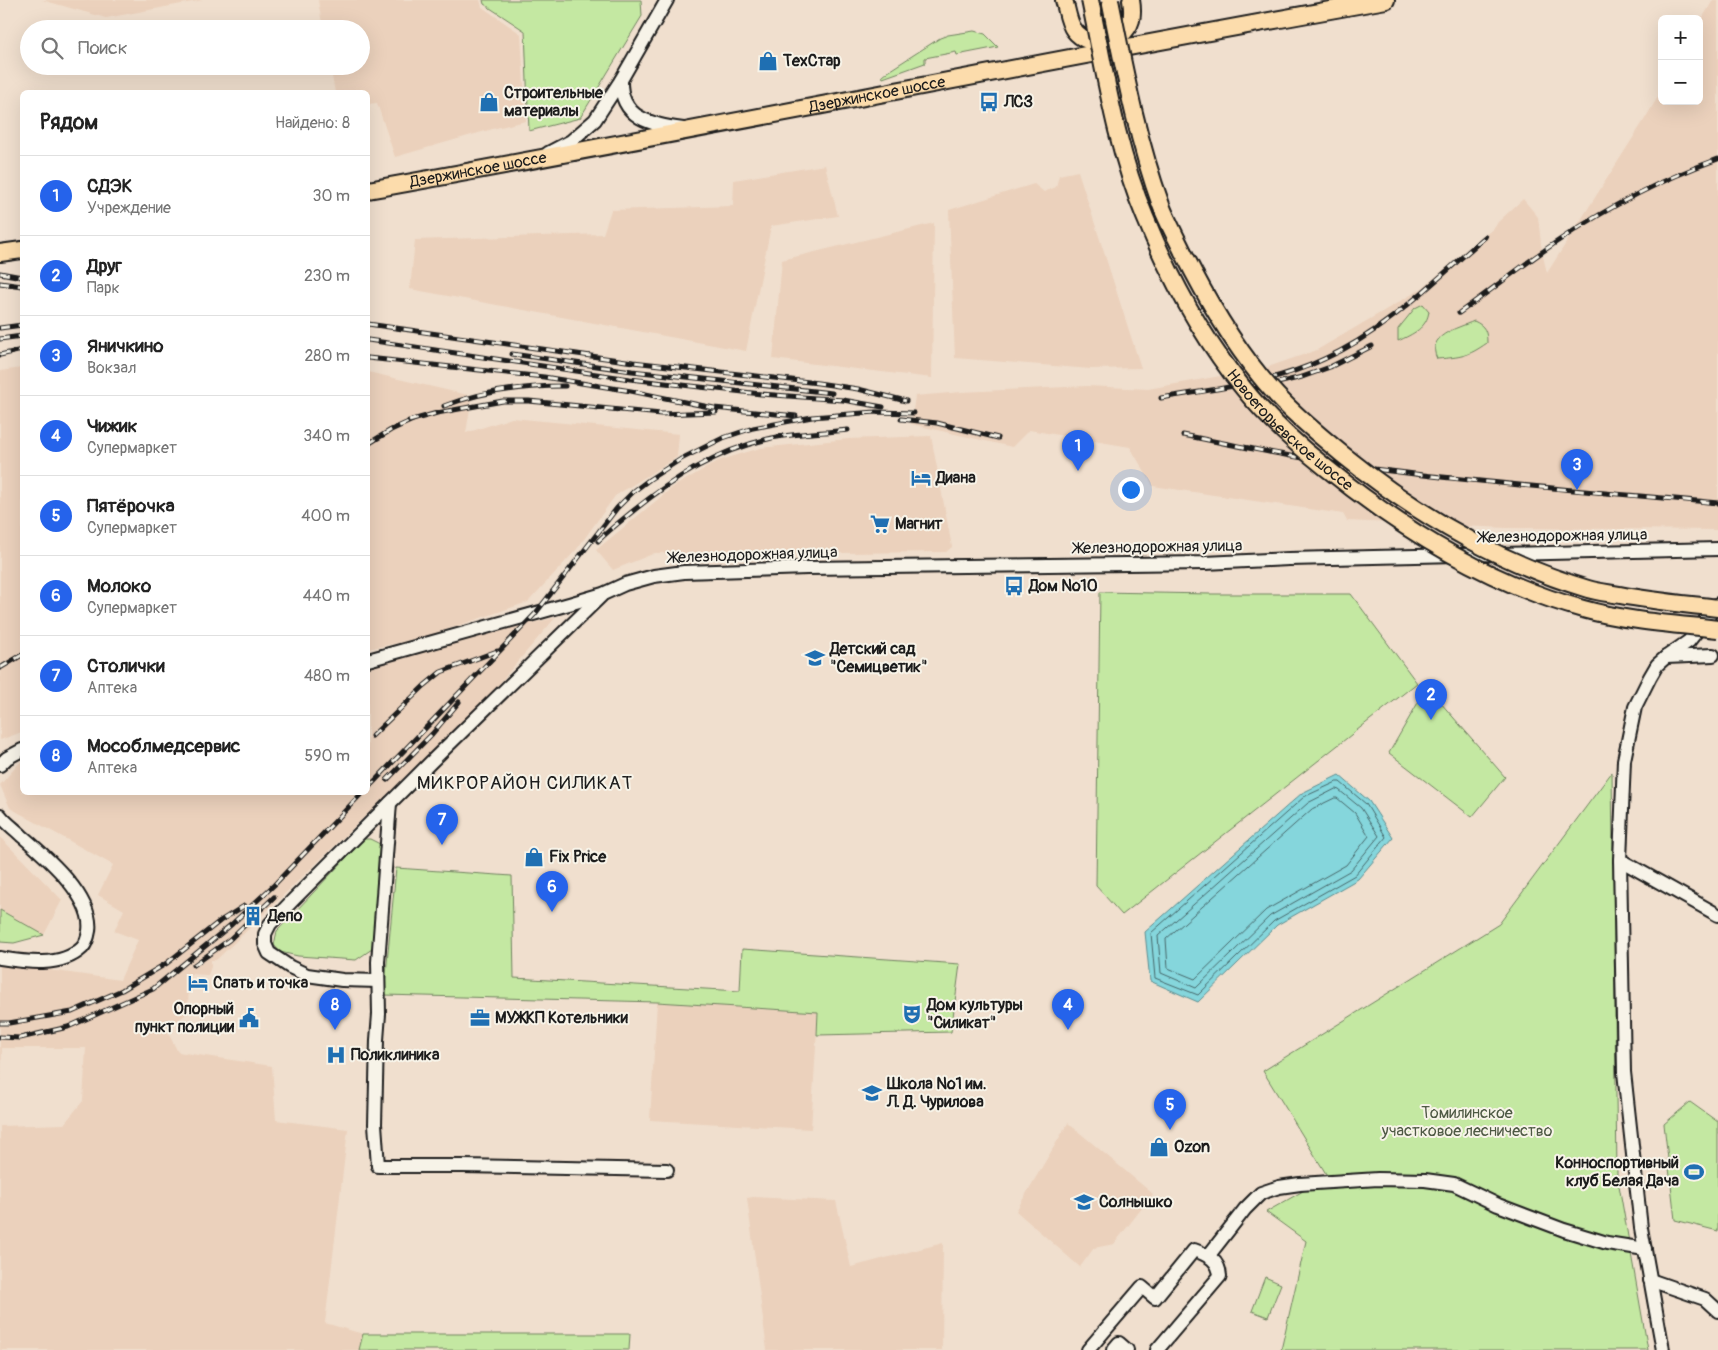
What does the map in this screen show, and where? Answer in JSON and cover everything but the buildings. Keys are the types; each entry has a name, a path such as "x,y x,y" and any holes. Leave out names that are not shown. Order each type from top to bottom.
{"main road":[{"path":"1064,0 1071,26 1075,32 1088,40 1103,42 1117,38 1126,30 1131,21 1133,0"},
{"path":"1064,0 1074,56"},
{"name":"Новоегорьевское шоссе","path":"1090,0 1114,117 1132,183 1144,215 1180,290 1204,334 1222,362 1245,391 1272,420 1332,473 1398,522 1440,548 1499,578 1584,610 1636,619 1718,629"},
{"name":"Новоегорьевское шоссе","path":"1110,0 1140,137 1162,207 1198,281 1221,322 1261,378 1287,405 1352,462 1417,509 1451,530 1508,559 1543,574 1590,589 1639,598 1718,608"},
{"path":"1133,0 1146,43"},
{"name":"Дзержинское шоссе","path":"370,190 864,98 1074,56 1386,0"},
{"path":"0,253 20,250"}],"street":[{"path":"531,160 554,151 571,141 595,120 622,80 666,0"},
{"path":"622,80 621,89 624,103 638,117 662,125 688,130"},
{"name":"Железнодорожная улица","path":"603,594 625,584 654,576 684,572 807,568 1205,563 1315,558 1718,549"},
{"path":"370,659 603,594"},
{"path":"378,981 342,980 307,975 290,967 269,953 265,944 265,934 270,924 390,803 603,594"},
{"path":"1663,1350 1641,1228 1624,1072 1620,860 1624,760 1635,707 1650,676 1657,665 1689,641 1718,604"},
{"path":"1689,641 1716,656"},
{"path":"1666,657 1716,656"},
{"path":"0,765 7,758 20,751"},
{"path":"390,803 378,981 375,1124 378,1166 559,1167 667,1170"},
{"path":"0,815 63,875 83,903 90,929 83,947 76,953 60,959 30,962 0,958"},
{"path":"1620,860 1718,914"},
{"path":"1209,1255 1245,1209 1261,1194 1279,1187 1300,1184 1378,1179 1425,1180 1454,1184 1498,1205 1564,1230 1606,1243 1645,1249"},
{"path":"1088,1350 1142,1288 1155,1298 1194,1250 1209,1255 1216,1263 1220,1276 1157,1350"},
{"path":"1650,1280 1706,1299 1718,1311"},
{"path":"1113,1350 1119,1344 1127,1350"}],"shaded area":[{"path":"42,0 203,0 106,18"},
{"path":"318,0 480,0 482,7 521,34 526,121 395,157 377,103 370,104 370,90 335,90 332,75 370,75 370,20 321,20"},
{"path":"1713,0 1718,0 1718,530 1507,528 1347,521 1343,514 1153,486 1130,447 1029,430 1012,447 911,424 915,396 1087,386 1148,389 1265,368 1317,350 1421,289 1495,227 1523,199 1538,217 1542,252 1547,273 1658,97 1658,105 1703,105 1703,17"},
{"path":"825,165 838,216 771,226 746,351 410,289 415,240 603,234 611,210 733,206 734,180"},
{"path":"1078,171 1141,368 1091,369 955,358 949,210 1034,184 1044,192 1056,187 1059,175"},
{"path":"934,223 932,378 773,359 782,260"},
{"path":"20,368 20,733 0,740 0,371"},
{"path":"370,372 472,396 466,433 512,418 679,434 677,457 615,496 577,549 528,602 422,638 370,649"},
{"path":"931,436 952,547 946,552 655,553 613,570 596,550 673,487 718,461 760,448 848,439"},
{"path":"555,618 487,698 233,944 216,960 211,960 208,975 189,974 188,1013 166,1029 178,1052 272,1066 276,1120 348,1129 325,1323 363,1334 359,1350 0,1350 0,1126 64,1124 83,1101 86,1048 2,1048 1,1081 0,963 120,980 138,940 114,931 124,910 98,895 113,865 10,808 0,785 20,762 20,795 370,795 370,664 485,633"},
{"path":"0,837 62,900 44,935 0,910"},
{"path":"657,1002 818,1012 811,1129 650,1120"},
{"name":"Солнышко","path":"1068,1123 1153,1194 1114,1244 1094,1248 1080,1267 1016,1211"},
{"path":"747,1198 836,1201 851,1267 943,1243 942,1350 767,1350"}],"green space":[{"path":"483,0 641,0 642,16 580,118 529,131 525,31 484,4"},
{"path":"974,31 985,34 998,47 957,55 956,52 925,58 925,63 883,78 882,76 887,72 940,38"},
{"path":"1423,304 1429,311 1425,322 1414,333 1398,341 1398,329 1415,308"},
{"path":"1474,321 1485,329 1487,343 1464,356 1437,359 1435,351 1439,339 1451,330"},
{"path":"1100,592 1351,594 1417,683 1122,915 1096,886"},
{"path":"1427,687 1505,777 1472,817 1389,753"},
{"name":"Томилинское участковое лесничество","path":"1612,772 1617,1174 1648,1350 1281,1350 1306,1241 1266,1212 1328,1177 1263,1071 1499,924"},
{"path":"364,839 370,839 382,845 372,949 356,960 298,956 280,952 274,945 277,931"},
{"path":"396,868 512,876 514,978 740,991 742,949 960,964 951,1032 817,1035 818,1012 657,1002 384,995"},
{"path":"0,910 44,935 14,943 0,942"},
{"name":"Конноспортивный клуб Белая Дача","path":"1690,1102 1718,1122 1718,1231 1675,1220 1664,1124"},
{"path":"1265,1277 1281,1284 1268,1317 1252,1311"},
{"path":"363,1334 630,1334 629,1350 359,1350"}],"water":[{"path":"1339,775 1369,801 1393,838 1358,879 1277,925 1198,1002 1150,981 1145,932 1302,793"}],"railway":[{"path":"1459,313 1548,248 1598,215 1657,184 1718,159"},
{"path":"1161,398 1265,380 1305,367 1347,348 1409,304 1485,237"},
{"path":"0,273 20,277"},
{"path":"0,283 20,286"},
{"path":"370,324 633,362 818,383 858,389 906,401"},
{"path":"0,328 20,325"},
{"path":"0,339 20,336"},
{"path":"370,340 630,379 761,394 843,400 883,407"},
{"path":"1241,392 1302,377 1330,367 1372,346"},
{"path":"0,355 20,350"},
{"path":"512,354 632,371 832,393"},
{"path":"370,358 544,377 631,391 714,408 796,416"},
{"path":"444,406 503,390 565,386"},
{"path":"409,421 437,413 503,401 529,401 661,414 716,412"},
{"path":"370,786 535,614 617,508 634,491 650,479 681,459 723,438 753,428 812,417 876,412 914,413"},
{"path":"370,443 415,419"},
{"path":"901,419 937,423 998,438"},
{"path":"598,541 664,488 713,458 768,439 797,434 848,430"},
{"path":"1183,435 1357,467 1508,484 1718,503"},
{"path":"372,736 441,672 497,651"},
{"path":"0,668 20,656"},
{"path":"387,780 432,734 459,702"},
{"path":"0,1037 20,1038 68,1027 153,989 232,924 274,885 360,795"},
{"path":"194,965 229,940 274,897"},
{"path":"0,1023 72,1012 122,990 167,963 220,921 244,906"}],"place":[{"name":"ТехСтар","path":"768,61"},
{"name":"Строительные материалы","path":"489,102"},
{"name":"ЛСЗ","path":"989,102"},
{"name":"СДЭК","path":"1078,471"},
{"name":"Диана","path":"921,478"},
{"name":"Яничкино","path":"1577,490"},
{"name":"Магнит","path":"880,524"},
{"name":"Дом №10","path":"1014,586"},
{"name":"Детский сад \"Семицветик\"","path":"815,658"},
{"name":"Друг","path":"1431,720"},
{"name":"Столички","path":"442,845"},
{"name":"Fix Price","path":"534,857"},
{"name":"Молоко","path":"552,912"},
{"name":"Депо","path":"253,916"},
{"name":"Спать и точка","path":"198,983"},
{"name":"Дом культуры \"Силикат\"","path":"912,1014"},
{"name":"Опорный пункт полиции","path":"249,1018"},
{"name":"МУЖКП Котельники","path":"480,1018"},
{"name":"Мособлмедсервис","path":"335,1030"},
{"name":"Чижик","path":"1068,1030"},
{"name":"Поликлиника","path":"336,1055"},
{"name":"Школа №1 им. Л. Д. Чурилова","path":"872,1093"},
{"name":"Пятёрочка","path":"1170,1130"},
{"name":"Ozon","path":"1159,1147"},
{"name":"Конноспортивный клуб Белая Дача","path":"1694,1172"},
{"name":"Солнышко","path":"1084,1202"}],"district":[{"name":"МИКРОРАЙОН СИЛИКАТ","path":"525,783"}]}
